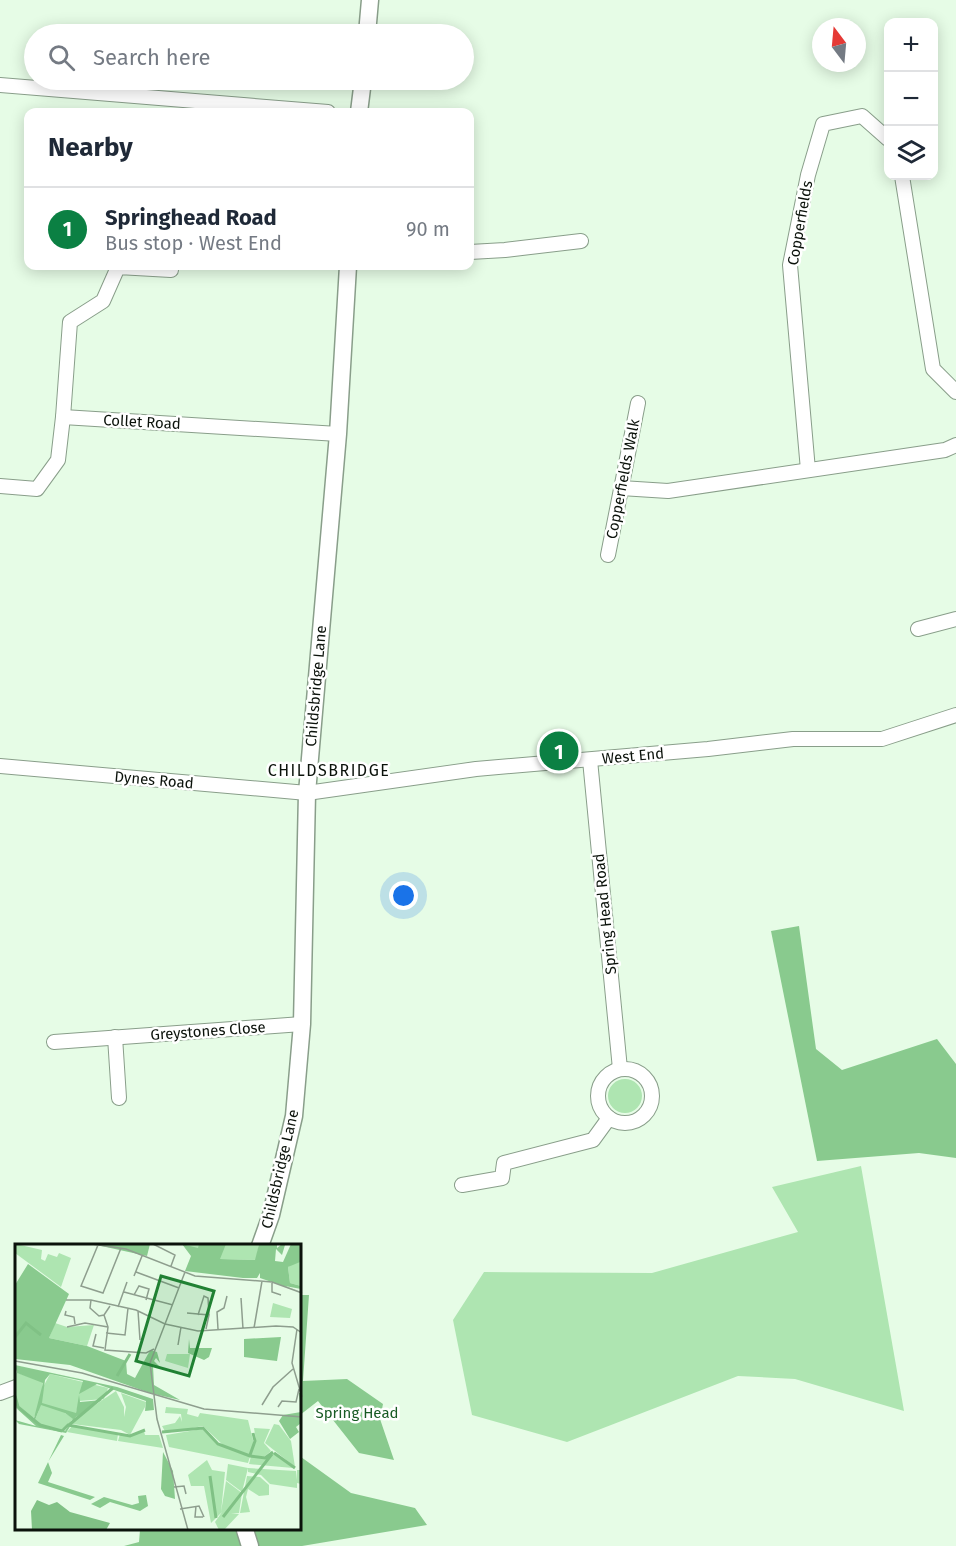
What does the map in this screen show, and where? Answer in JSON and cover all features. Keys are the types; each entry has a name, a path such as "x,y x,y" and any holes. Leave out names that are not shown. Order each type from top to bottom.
{"street":[{"path":"368,24 370,0"},
{"path":"0,85 24,87"},
{"path":"61,90 279,108"},
{"path":"360,108 362,90"},
{"name":"Copperfields","path":"808,470 790,266 808,175 823,124 862,116 884,136"},
{"path":"903,180 933,369 956,392"},
{"path":"474,252 581,242"},
{"path":"0,486 37,489 58,460 70,322 103,301 117,270"},
{"name":"Childsbridge Lane","path":"261,1244 271,1215 294,1116 302,1024 307,793 338,434 348,270"},
{"name":"Copperfields Walk","path":"608,555 638,403"},
{"name":"Collet Road","path":"63,417 338,434"},
{"path":"621,488 668,491 945,450 956,445"},
{"path":"918,629 956,619"},
{"name":"West End","path":"307,793 476,769 708,749 793,739 882,740 956,715"},
{"name":"Spring Head Road","path":"590,760 621,1069"},
{"name":"Dynes Road","path":"0,766 307,793"},
{"name":"Greystones Close","path":"54,1042 302,1024"},
{"path":"115,1037 118,1098"},
{"path":"621,1069 635,1071 642,1075 648,1082 651,1100 643,1116 626,1123 609,1118 599,1104 599,1087 609,1073 621,1069"},
{"path":"462,1185 502,1178 504,1163 593,1140 609,1118"},
{"path":"0,1393 15,1387"},
{"path":"245,1531 250,1546"}],"green space":[{"path":"799,926 816,1049 842,1070 937,1039 956,1064 956,1158 919,1153 817,1161 771,931"},
{"path":"625,1079 637,1084 642,1096 637,1108 625,1113 613,1108 608,1096 613,1084"},
{"path":"861,1166 904,1411 795,1379 738,1376 567,1442 472,1415 453,1320 484,1272 652,1273 798,1232 772,1187"},
{"name":"Spring Head","path":"302,1295 309,1295 303,1381 347,1379 383,1404 380,1419 394,1460 359,1453 318,1401 302,1413"},
{"name":"Spring Head","path":"302,1458 351,1493 415,1508 427,1525 302,1546 124,1546 139,1542 140,1531 302,1531"}],"place":[{"name":"Springhead Road","path":"559,751"}],"district":[{"name":"CHILDSBRIDGE","path":"329,770"}]}
